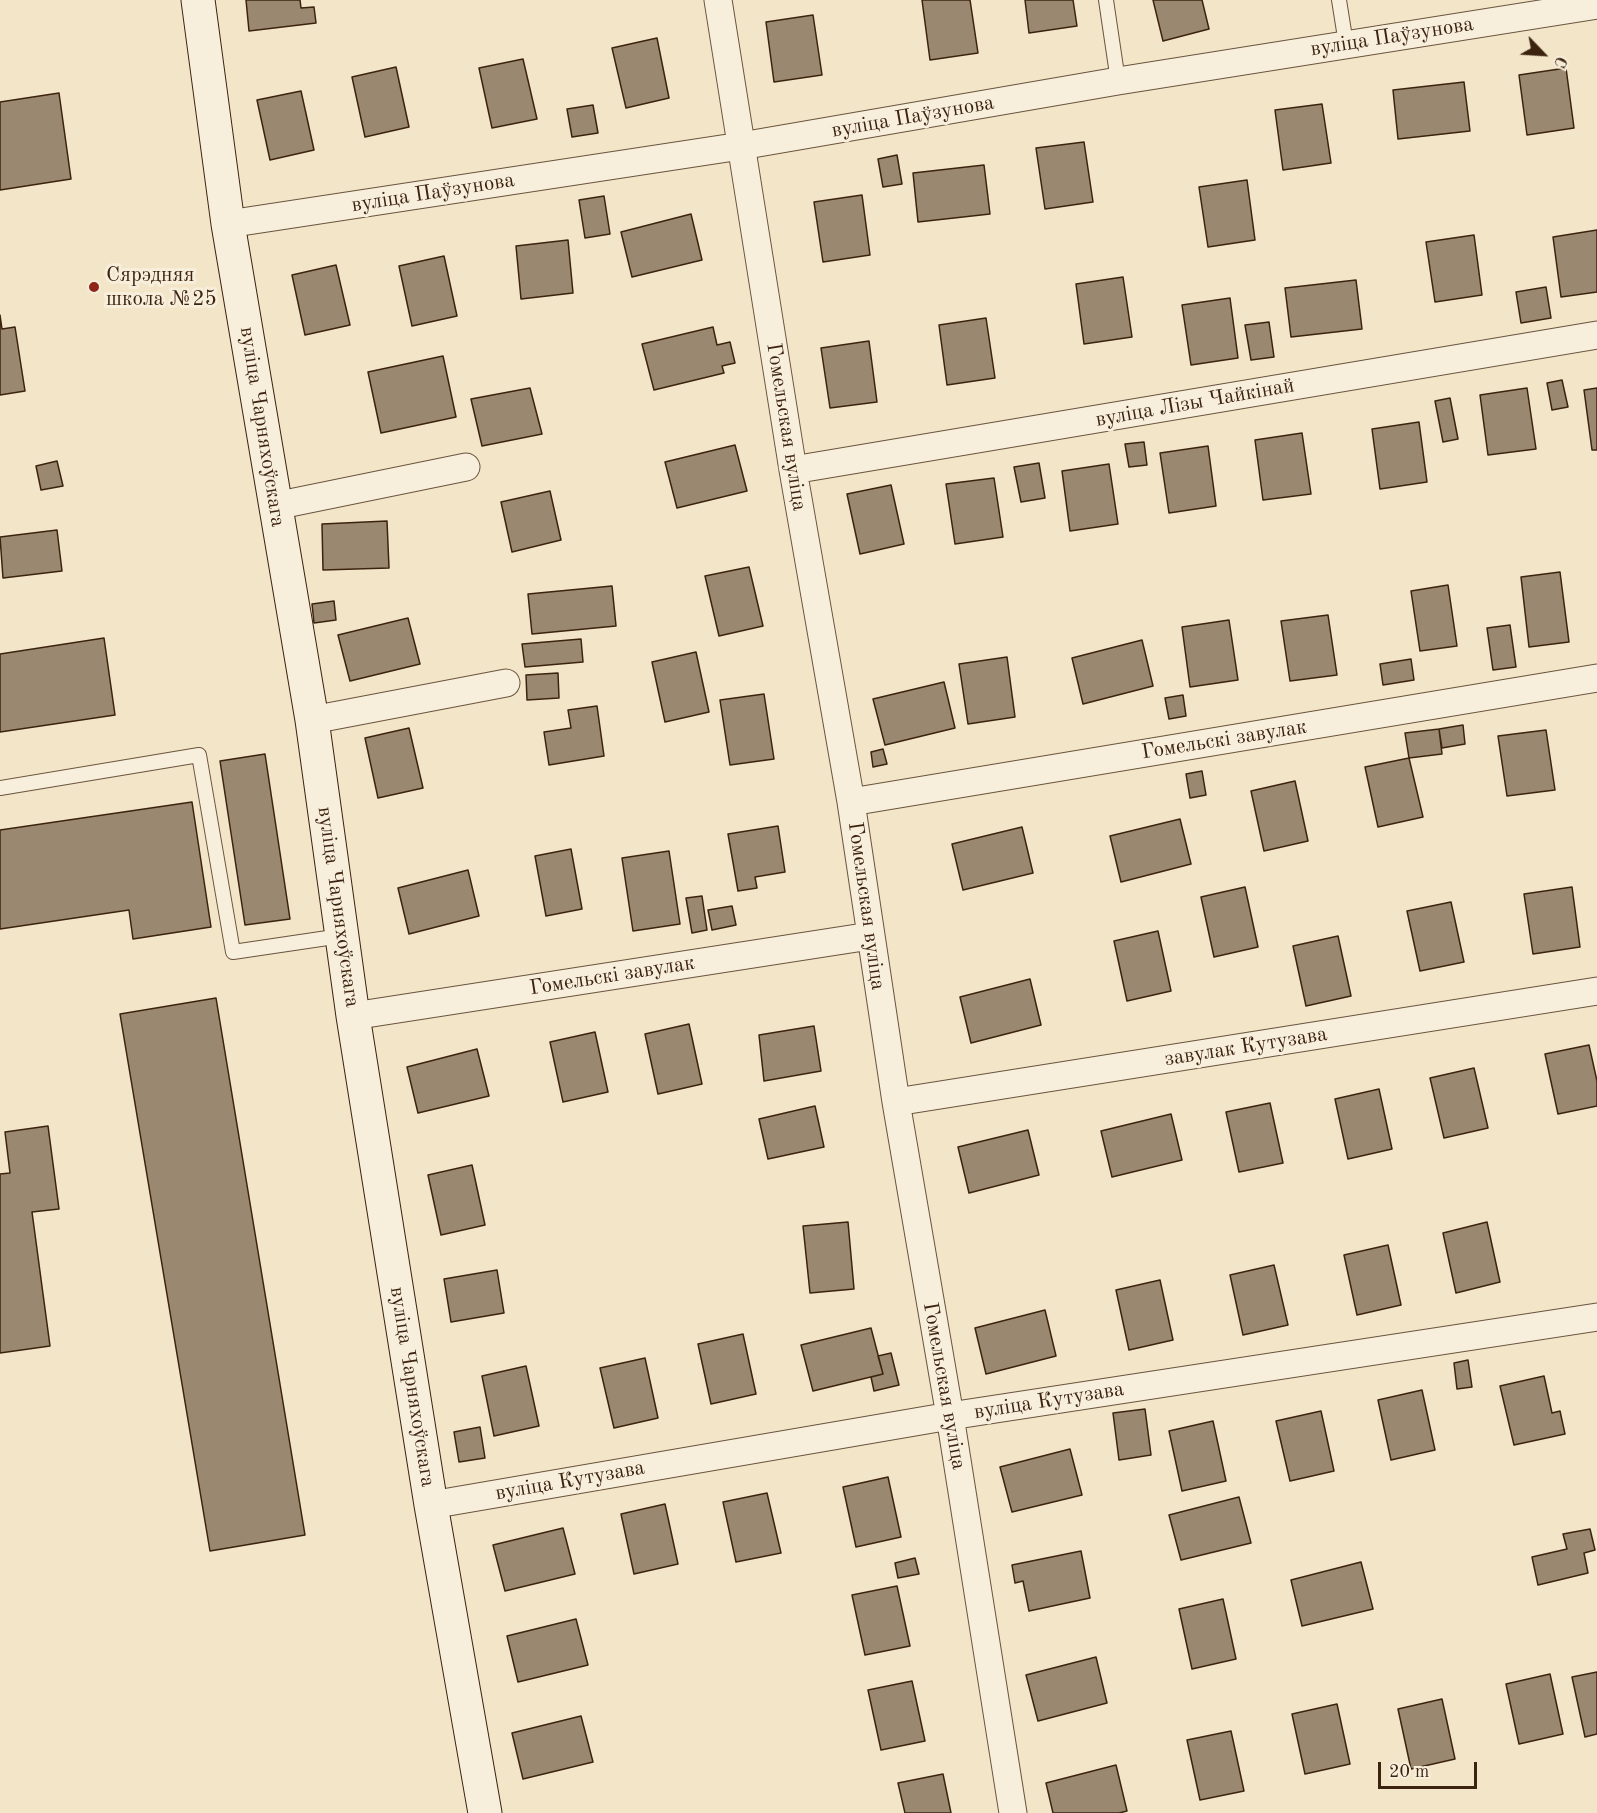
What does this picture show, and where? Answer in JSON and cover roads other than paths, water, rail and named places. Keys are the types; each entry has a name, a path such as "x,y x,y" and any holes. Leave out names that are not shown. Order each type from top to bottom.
{"street":[{"name":"вуліца Чарняхоўскага","path":"198,0 228,224 312,720 353,1016 431,1505 485,1813"},
{"name":"Гомельская вуліца","path":"718,0 793,470 851,802 896,1102 950,1416 1013,1813"},
{"name":"вуліца Паўзунова","path":"228,224 741,146 1118,81 1597,5"},
{"name":"вуліца Лізы Чайкінай","path":"793,470 1597,335"},
{"path":"275,506 466,467"},
{"name":"Гомельскі завулак","path":"851,802 1597,678"},
{"path":"312,720 506,683"},
{"name":"Гомельскі завулак","path":"353,1016 870,936"},
{"name":"завулак Кутузава","path":"896,1102 1597,992"},
{"name":"вуліца Кутузава","path":"431,1505 950,1416 1597,1317"}],"lane":[{"path":"1106,0 1118,81"},
{"path":"1339,0 1346,44"},
{"path":"0,788 199,755 233,952 341,936"}],"place":[{"name":"Сярэдняя школа №25","path":"94,287"}]}
